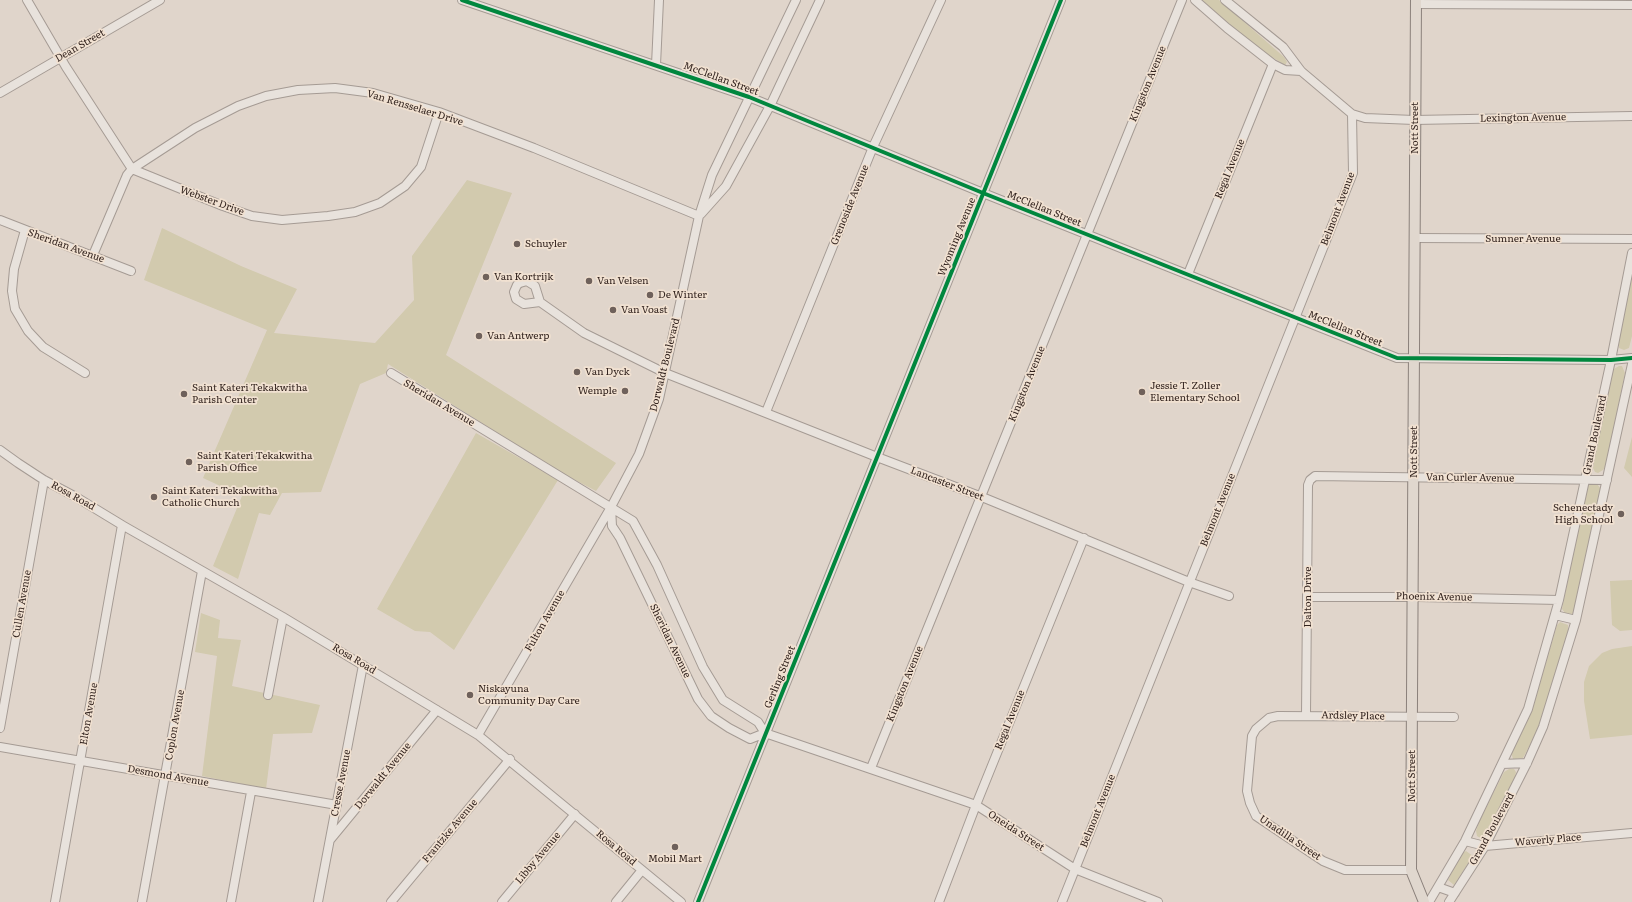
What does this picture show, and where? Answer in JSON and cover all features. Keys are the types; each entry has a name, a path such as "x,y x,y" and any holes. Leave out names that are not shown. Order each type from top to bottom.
{"main road":[{"name":"Nott Street","path":"1416,2 1414,120 1414,597 1411,870 1424,902"}],"street":[{"path":"26,0 60,57 132,169"},
{"name":"Dean Street","path":"0,93 160,0"},
{"name":"McClellan Street","path":"462,0 749,97 983,193 1397,358 1611,360 1632,358"},
{"path":"656,65 659,0"},
{"name":"Dorwaldt Boulevard","path":"611,507 639,454 659,399 699,216 712,175 796,0"},
{"name":"Dorwaldt Boulevard","path":"699,216 726,186 770,106 820,0"},
{"name":"Grenoside Avenue","path":"766,412 873,147 941,0"},
{"name":"Wyoming Avenue","path":"877,458 1061,0"},
{"name":"Kingston Avenue","path":"871,768 1182,0"},
{"path":"1195,0 1272,64 1285,70 1301,71"},
{"path":"1225,0 1283,47 1301,71 1352,114"},
{"path":"1416,2 1632,5"},
{"name":"Regal Avenue","path":"1188,274 1272,64"},
{"name":"Van Rensselaer Drive","path":"93,255 127,175 132,169 195,128 238,106 266,96 298,90 335,88 373,93 439,112 534,148 699,216"},
{"name":"Webster Drive","path":"132,169 223,206 252,216 282,220 355,212 380,203 405,186 421,166 439,112"},
{"name":"Lexington Avenue","path":"1352,114 1365,118 1414,120 1632,116"},
{"name":"Belmont Avenue","path":"1062,902 1294,317 1353,173 1352,114"},
{"name":"Sheridan Avenue","path":"0,220 132,271"},
{"path":"25,230 14,269 12,291 15,309 28,331 43,347 84,373"},
{"name":"Sumner Avenue","path":"1414,238 1632,239"},
{"name":"Grand Boulevard","path":"1428,902 1465,841 1528,709 1559,600 1611,360 1632,253"},
{"name":"Lancaster Street","path":"540,302 584,333 665,373 766,412 877,458 982,497 1189,582 1229,596"},
{"name":"Grand Boulevard","path":"1449,902 1485,846 1527,763 1543,727 1576,620 1632,364"},
{"name":"Sheridan Avenue","path":"391,373 611,507 633,521 657,565 703,667 723,700 758,722 765,733 750,739 711,716 698,699 620,538 612,526 611,507"},
{"name":"Rosa Road","path":"1,450 44,480 283,617 478,735 681,902"},
{"name":"Gerling Street","path":"698,902 877,458"},
{"name":"Van Curler Avenue","path":"1310,480 1315,476 1607,480"},
{"name":"Cullen Avenue","path":"0,728 44,480"},
{"name":"Dalton Drive","path":"1306,715 1308,484 1310,480"},
{"name":"Fulton Avenue","path":"478,735 611,507"},
{"name":"Elton Avenue","path":"55,902 122,525"},
{"name":"Regal Avenue","path":"938,902 1084,538"},
{"name":"Coplon Avenue","path":"142,902 202,571"},
{"name":"Phoenix Avenue","path":"1308,597 1414,597 1559,600"},
{"path":"1555,616 1576,620"},
{"path":"268,695 283,617"},
{"name":"Cresse Avenue","path":"318,902 363,665"},
{"name":"Dorwaldt Avenue","path":"329,842 438,710"},
{"name":"Ardsley Place","path":"1256,729 1269,718 1278,716 1454,717"},
{"name":"Unadilla Street","path":"1256,729 1252,736 1247,791 1250,803 1256,816 1323,861 1345,870 1411,870"},
{"path":"765,733 871,768"},
{"name":"Desmond Avenue","path":"0,747 251,792 337,805"},
{"name":"Frantzke Avenue","path":"391,902 510,760"},
{"path":"1502,764 1527,763"},
{"name":"Oneida Street","path":"871,768 976,805 1075,869 1158,902"},
{"path":"231,902 251,792"},
{"name":"Libby Avenue","path":"502,902 575,814"},
{"name":"Waverly Place","path":"1465,841 1485,846 1632,833"},
{"path":"616,902 642,870"},
{"path":"1438,887 1455,893"}],"shaded area":[{"path":"1200,0 1219,0 1284,57 1287,62 1285,65 1262,51"},
{"path":"467,180 512,193 446,355 616,463 596,491 560,472 388,364 386,373 360,384 321,492 282,493 270,515 259,513 238,579 213,566 242,496 203,478 267,330 144,280 162,228 241,266 297,289 274,333 375,343 414,300 412,256"},
{"path":"1632,276 1632,336 1629,348 1624,350 1619,348 1618,341"},
{"path":"1622,366 1625,373 1606,465 1603,470 1598,473 1595,472 1593,468 1597,441 1612,370"},
{"path":"476,433 558,480 454,650 430,632 415,631 377,609"},
{"path":"1632,437 1632,477 1624,468"},
{"path":"1594,483 1601,489 1574,611 1572,614 1565,613 1562,609 1588,484"},
{"path":"1632,580 1632,630 1620,631 1612,625 1610,581"},
{"path":"201,613 220,620 218,638 241,640 232,686 320,705 312,733 273,734 266,789 202,776 217,656 195,652"},
{"path":"1560,622 1568,625 1568,631 1550,694 1536,733 1523,758 1513,759 1511,752 1533,707 1557,625"},
{"path":"1632,646 1632,735 1590,739 1584,701 1584,682 1589,666 1602,653 1612,649"},
{"path":"1509,769 1514,769 1516,772 1515,778 1482,839 1477,836 1476,831 1479,822 1504,772"},
{"path":"1466,851 1473,856 1454,885 1448,880 1461,854"}],"cycle path":[{"path":"462,0 749,97 983,193 1397,358 1611,360 1632,358"},
{"path":"698,902 1061,0"}],"place":[{"name":"Schuyler","path":"517,244"},
{"name":"Van Kortrijk","path":"486,277"},
{"name":"Van Velsen","path":"589,281"},
{"name":"De Winter","path":"650,295"},
{"name":"Van Voast","path":"613,310"},
{"name":"Van Antwerp","path":"479,336"},
{"name":"Van Dyck","path":"577,372"},
{"name":"Wemple","path":"625,391"},
{"name":"Jessie T. Zoller Elementary School","path":"1142,392"},
{"name":"Saint Kateri Tekakwitha Parish Center","path":"184,394"},
{"name":"Saint Kateri Tekakwitha Parish Office","path":"189,462"},
{"name":"Saint Kateri Tekakwitha Catholic Church","path":"154,497"},
{"name":"Schenectady High School","path":"1621,514"},
{"name":"Niskayuna Community Day Care","path":"470,695"},
{"name":"Mobil Mart","path":"675,847"}]}
